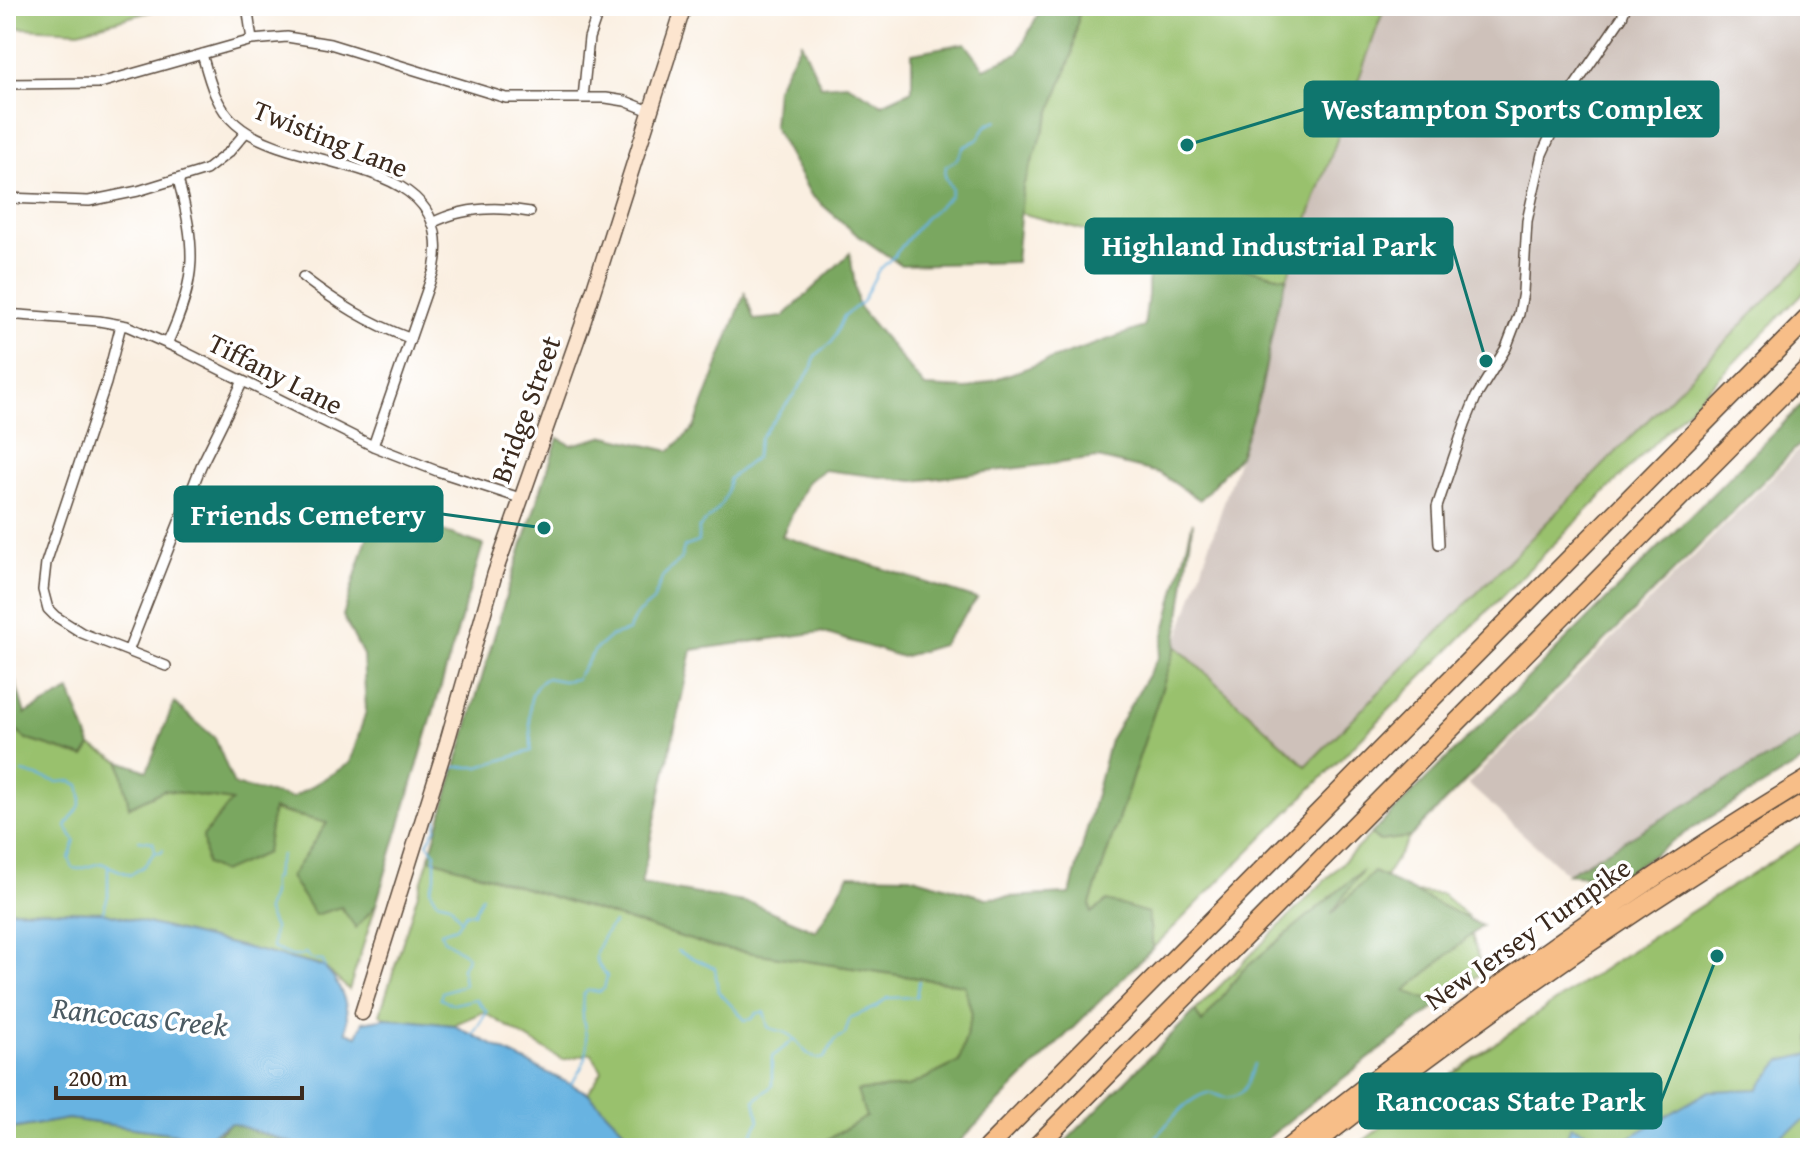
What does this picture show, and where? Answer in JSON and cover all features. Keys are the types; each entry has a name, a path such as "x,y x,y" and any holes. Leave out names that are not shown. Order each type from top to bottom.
{"highway":[{"path":"987,1148 1810,316"},
{"path":"1035,1148 1810,366"},
{"name":"New Jersey Turnpike","path":"1288,1148 1417,1046 1560,941 1675,863 1810,778"},
{"name":"New Jersey Turnpike","path":"1309,1148 1388,1086 1559,962 1810,801"}],"main road":[{"name":"Bridge Street","path":"362,1013 520,498 582,326 684,6"}],"street":[{"path":"247,6 252,40"},
{"path":"579,6 599,9 589,38 583,98"},
{"path":"1439,544 1437,507 1465,424 1476,397 1506,348 1519,314 1527,221 1542,154 1570,93 1622,17 1626,6"},
{"path":"6,84 100,83 252,40 287,37 330,44 506,98 625,101 650,111"},
{"name":"Twisting Lane","path":"202,54 220,105 232,121 246,132 400,186 418,200 432,223"},
{"path":"6,198 89,201 114,198 195,174 214,165 246,132"},
{"path":"167,344 182,312 192,264 191,233 178,179"},
{"path":"373,446 436,259 437,237 432,223 474,209 530,212"},
{"path":"303,277 353,314 409,338"},
{"name":"Tiffany Lane","path":"6,314 121,325 167,344 373,446 520,498"},
{"path":"121,325 42,581 44,600 55,616 82,633 166,666"},
{"path":"129,649 201,466 243,381"}],"shaded area":[{"path":"1385,6 1810,6 1810,256 1306,766 1176,646 1261,391 1277,308"},
{"path":"1810,439 1810,733 1567,874 1468,784"}],"green space":[{"path":"6,6 170,6 79,31 6,27"},
{"path":"1042,6 1080,6 1072,55 1023,186 1016,262 901,265 856,234 811,195 773,126 776,88 801,42 821,86 847,84 882,104 912,90 912,53 965,43 984,68 1018,54"},
{"path":"1080,6 1385,6 1287,278 1148,247 1020,213 1023,186 1072,55"},
{"path":"1148,247 1287,278 1277,308 1261,391 1239,456 1200,500 1159,473 1098,458 914,481 824,470 807,482 782,536 977,599 942,645 902,657 821,632 692,650 641,884 754,904 816,931 849,875 910,876 986,898 1070,894 1110,740 1158,658 1193,522 1176,646 1090,904 1091,913 1107,901 1148,913 1153,948 953,1148 822,1148 823,1142 866,1117 857,1091 908,1087 959,1062 972,1014 964,985 713,947 429,858 508,589 558,438 571,445 606,436 670,451 694,428 745,293 754,320 783,317 850,253 858,306 925,387 967,389 1144,327"},
{"path":"1810,256 1810,286 1153,948 1148,913 1091,914 1090,904 1176,646 1306,766"},
{"path":"1810,397 1810,434 1410,837 1379,841 1371,834"},
{"path":"376,508 483,545 376,905 356,928 341,907 315,915 290,877 327,823 273,809 266,853 222,872 206,864 203,836 232,801 164,790 129,807 120,761 147,771 174,703 215,738 234,785 292,798 350,763 366,711 363,655 343,616"},
{"path":"11,667 25,714 70,691 91,746 84,757 26,739 6,722 6,668"},
{"path":"6,722 26,739 84,757 91,746 120,761 129,807 164,790 232,801 328,823 341,907 356,927 376,905 349,990 324,967 102,912 6,910"},
{"path":"1810,733 1810,757 1696,826 1617,879 1567,874"},
{"path":"1371,834 1380,841 1410,837 1368,904 1401,891 1442,894 1467,916 1482,972 1440,1004 1327,965 1323,923 1360,873 1242,971 1202,1024 1195,1011"},
{"path":"1810,838 1810,1148 1354,1148 1464,1065 1578,986"},
{"path":"429,858 713,947 964,985 972,1014 959,1062 908,1087 858,1091 866,1117 824,1142 822,1148 742,1148 730,1140 722,1148 660,1148 637,1144 588,1093 602,1071 591,1053 563,1060 483,1012 453,1025 386,1018 380,1014"},
{"path":"1363,870 1331,914 1374,872 1482,926 1405,991 1440,1004 1256,1148 1059,1148 1195,1011 1202,1023 1242,971"},
{"path":"68,1119 205,1138 231,1123 201,1148 6,1148 6,1130"},
{"path":"231,1123 299,1146 201,1148"}],"water":[{"name":"Rancocas Creek","path":"6,910 102,912 324,967 343,997 347,1014 346,1032 357,1036 363,1022 386,1018 453,1025 588,1093 637,1144 646,1148 307,1148 231,1123 205,1138 68,1119 6,1130"},
{"path":"1810,1054 1810,1117 1762,1148 1562,1148 1571,1126 1618,1144 1709,1091 1758,1089 1781,1061"}],"waterway":[{"path":"460,919 450,904 437,901 430,889 435,878 435,853 427,843 436,828 438,794 454,767 479,767 531,751 533,692 547,678 563,681 576,679 595,650 611,636 628,631 636,615 653,601 663,576 681,559 684,547 698,542 699,528 723,501 729,479 755,458 760,438 812,368 815,356 832,342 844,316 862,302 878,271 924,219 950,196 952,189 945,176 946,166 956,160 964,147 977,140 986,126 997,120"},
{"path":"23,772 79,785 80,804 66,827 75,841 69,858 73,868 101,863 130,875 144,866 155,852 161,853 163,850"},
{"path":"139,840 153,842 155,851"},
{"path":"281,855 266,910 274,928 272,948 292,956 305,953 311,959 323,961 325,967"},
{"path":"103,911 108,896 108,867"},
{"path":"471,1037 487,1012 476,999 454,1004 440,999 442,992 464,985 462,968 467,958 443,939 441,932 456,927 465,914 474,913 482,896"},
{"path":"570,1085 580,1071 587,1050 583,995 587,990 599,992 604,989 607,976 598,964 596,955 614,923"},
{"path":"677,951 715,968 718,991 745,1020 764,1012 768,1027 788,1034 808,1054 818,1059 824,1058 836,1039 845,1034 850,1018 876,1007 887,998 916,997 919,981"},
{"path":"737,1148 740,1140 750,1138 759,1121 755,1100 772,1086 772,1057 794,1040"},
{"path":"1149,1148 1173,1117 1196,1098 1209,1093 1229,1098 1240,1093 1248,1082 1254,1064"}],"place":[{"name":"Westampton Sports Complex","path":"1187,145"},
{"name":"Highland Industrial Park","path":"1486,361"},
{"name":"Friends Cemetery","path":"544,528"},
{"name":"Rancocas State Park","path":"1717,956"}]}
